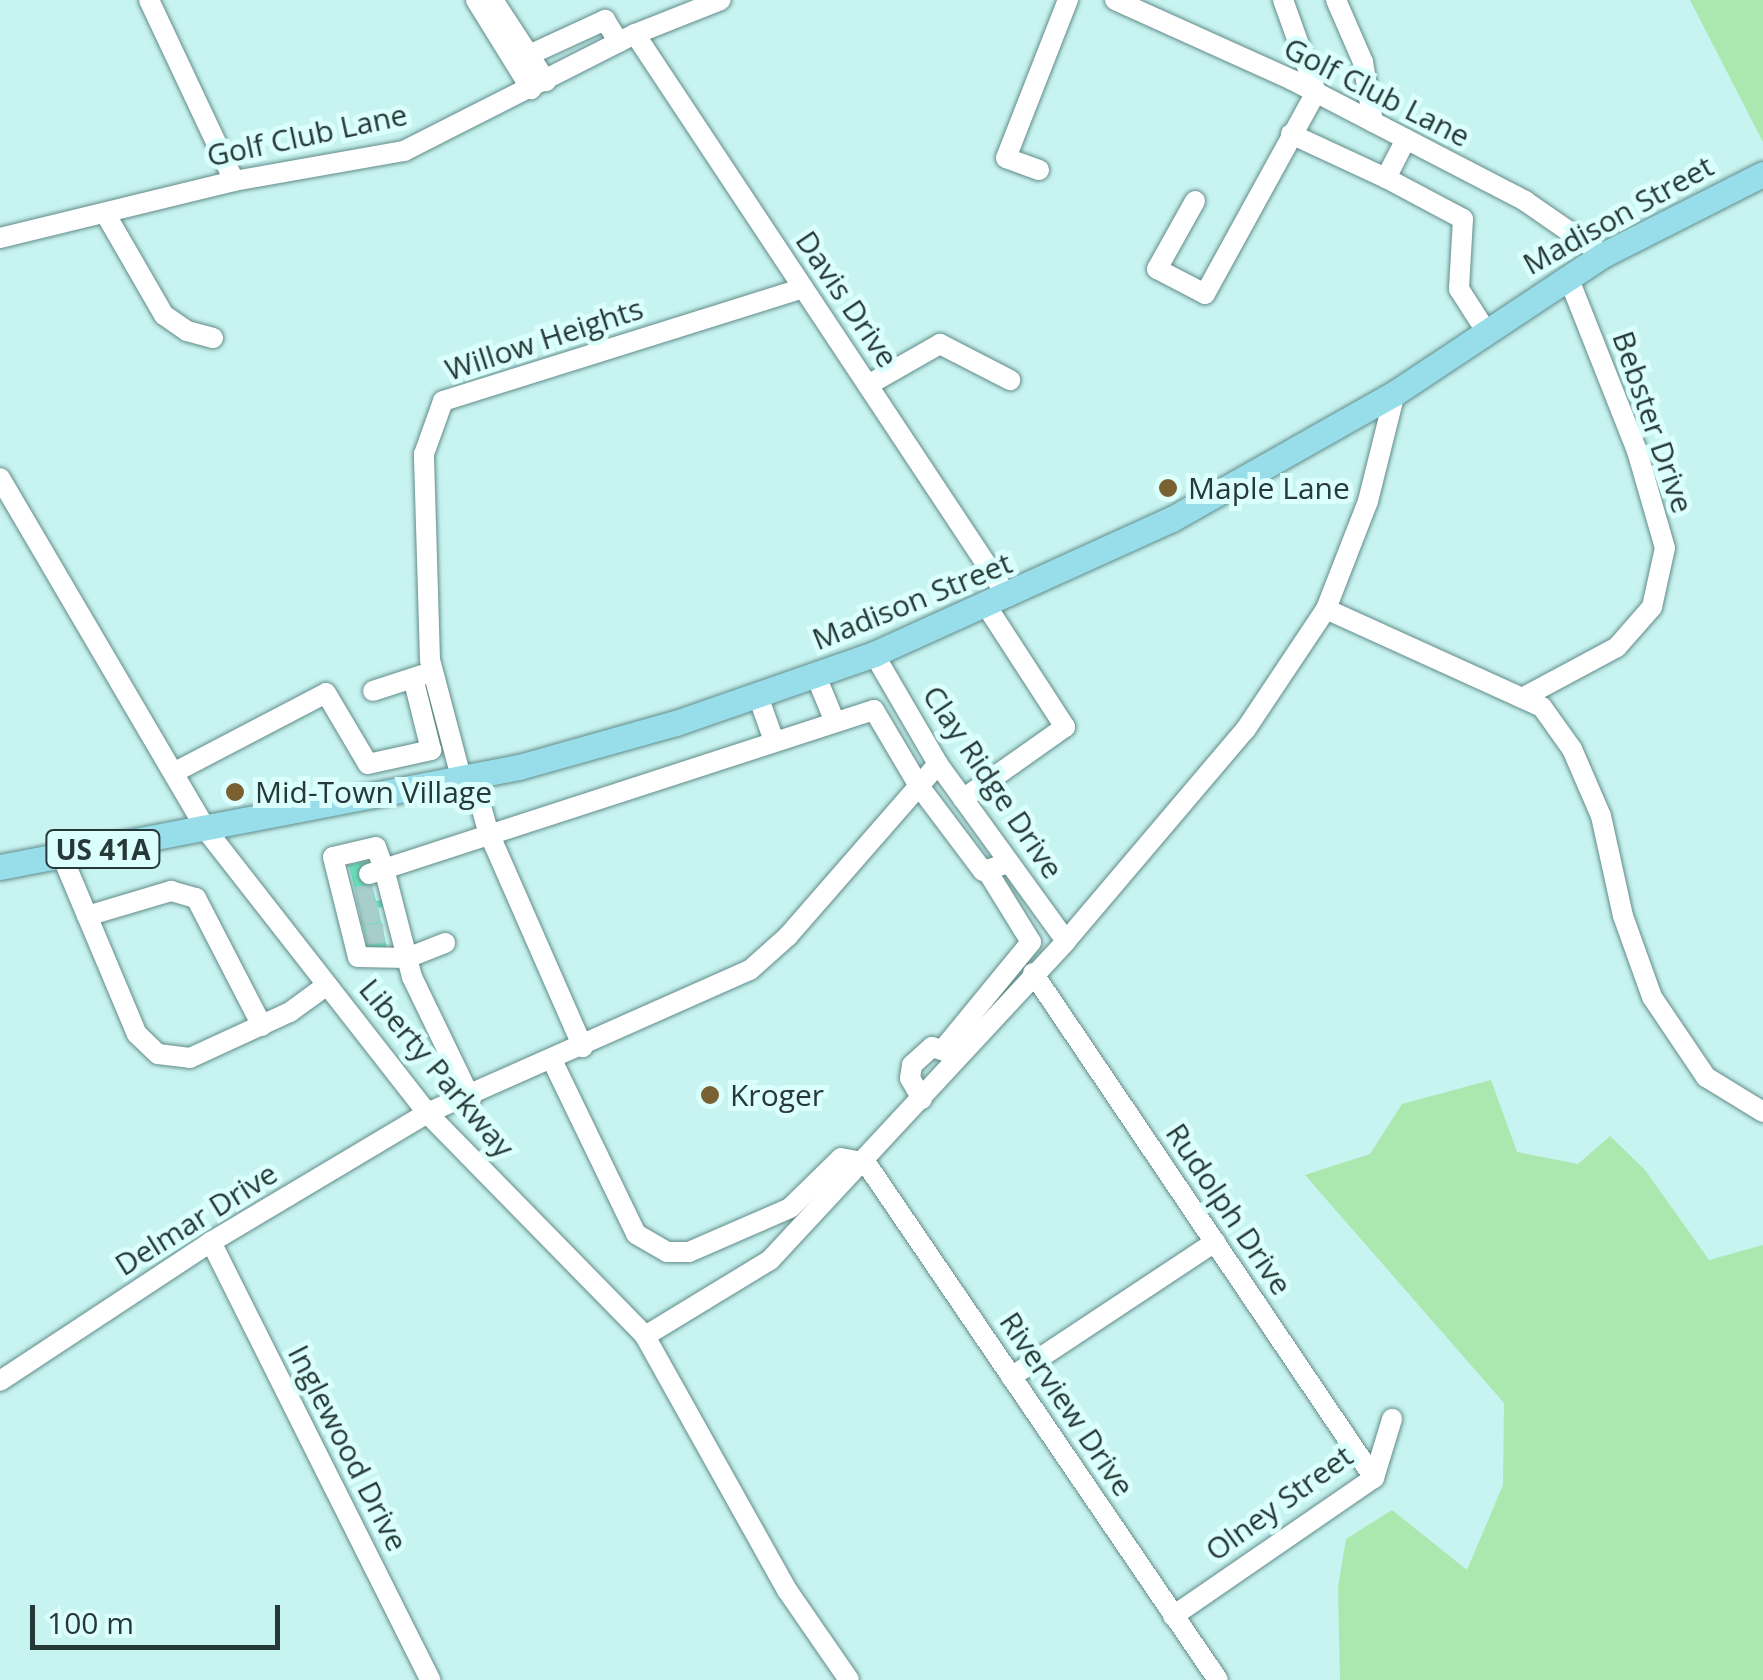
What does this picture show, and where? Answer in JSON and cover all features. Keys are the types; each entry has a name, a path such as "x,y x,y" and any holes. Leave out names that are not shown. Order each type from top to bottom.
{"main road":[{"name":"Madison Street","path":"0,867 468,779 758,696 874,654 997,602 1172,520 1395,393 1603,254 1763,174"}],"street":[{"path":"149,0 234,181"},
{"path":"476,0 538,85"},
{"path":"493,0 529,55 538,85"},
{"name":"Golf Club Lane","path":"0,238 234,181 404,151 627,38 721,0"},
{"path":"1038,170 1006,158 1068,0"},
{"name":"Golf Club Lane","path":"1115,0 1316,92 1525,201 1603,254"},
{"path":"1195,202 1157,269 1205,294 1316,92 1283,0"},
{"path":"1336,0 1364,62 1373,122"},
{"path":"529,55 605,20 627,38"},
{"name":"Davis Drive","path":"627,38 868,385 997,602 1064,727 963,799"},
{"path":"1291,134 1463,219 1459,290 1486,331"},
{"path":"1386,178 1406,139"},
{"path":"105,213 164,315 187,331 214,338"},
{"name":"Bebster Drive","path":"1522,698 1617,647 1652,608 1665,548 1637,451 1568,277"},
{"name":"Willow Heights","path":"583,1047 468,779 439,737 423,675 424,454 443,401 803,288"},
{"path":"868,385 940,344 1010,380"},
{"path":"951,1053 1066,941 1246,730 1326,609 1368,501 1395,393"},
{"name":"Liberty Parkway","path":"0,478 207,831 427,1113 644,1336 787,1590 849,1680"},
{"path":"1326,609 1542,707 1572,749 1601,816 1623,916 1652,997 1706,1076 1763,1112"},
{"name":"Clay Ridge Drive","path":"874,654 938,764 1066,941"},
{"path":"373,691 423,675"},
{"path":"816,676 834,722"},
{"path":"175,772 326,694 368,764 377,798"},
{"path":"758,696 774,741"},
{"path":"446,943 407,958 358,957 368,904 488,831 874,710 919,786 988,874 1032,942 922,1099 770,1260 644,1336"},
{"path":"368,764 432,750 439,737"},
{"name":"Delmar Drive","path":"0,1382 211,1242 427,1113 470,1099 750,970 938,764"},
{"path":"62,856 137,1034 158,1054 190,1058 262,1026 327,985"},
{"path":"988,874 1010,863"},
{"path":"87,916 171,891 196,898 262,1026"},
{"path":"368,904 407,958 470,1099"},
{"name":"Rudolph Drive","path":"1034,974 1374,1478"},
{"path":"922,1099 910,1078 912,1065 932,1047 951,1053"},
{"path":"552,1060 636,1234 667,1252 688,1252 790,1208 841,1158 866,1162"},
{"name":"Riverview Drive","path":"866,1162 1218,1680"},
{"name":"Inglewood Drive","path":"211,1242 430,1680"},
{"path":"1011,1377 1215,1242"},
{"name":"Olney Street","path":"1173,1616 1374,1478 1392,1419"}],"green space":[{"path":"1690,0 1763,0 1763,142"},
{"path":"1491,1080 1517,1152 1578,1164 1610,1136 1645,1170 1709,1260 1763,1245 1763,1680 1340,1680 1338,1587 1346,1539 1392,1510 1467,1570 1503,1485 1504,1403 1305,1175 1370,1154 1402,1104"}],"building":[{"path":"366,861 376,901 385,899 386,906 378,908 387,948 369,953 349,865"}],"tunnel":[{"path":"356,897 374,894"},
{"path":"360,915 379,912"},
{"path":"365,935 384,933"}],"place":[{"name":"Maple Lane","path":"1168,488"},
{"name":"Mid-Town Village","path":"235,792"},
{"name":"Kroger","path":"710,1095"}]}
